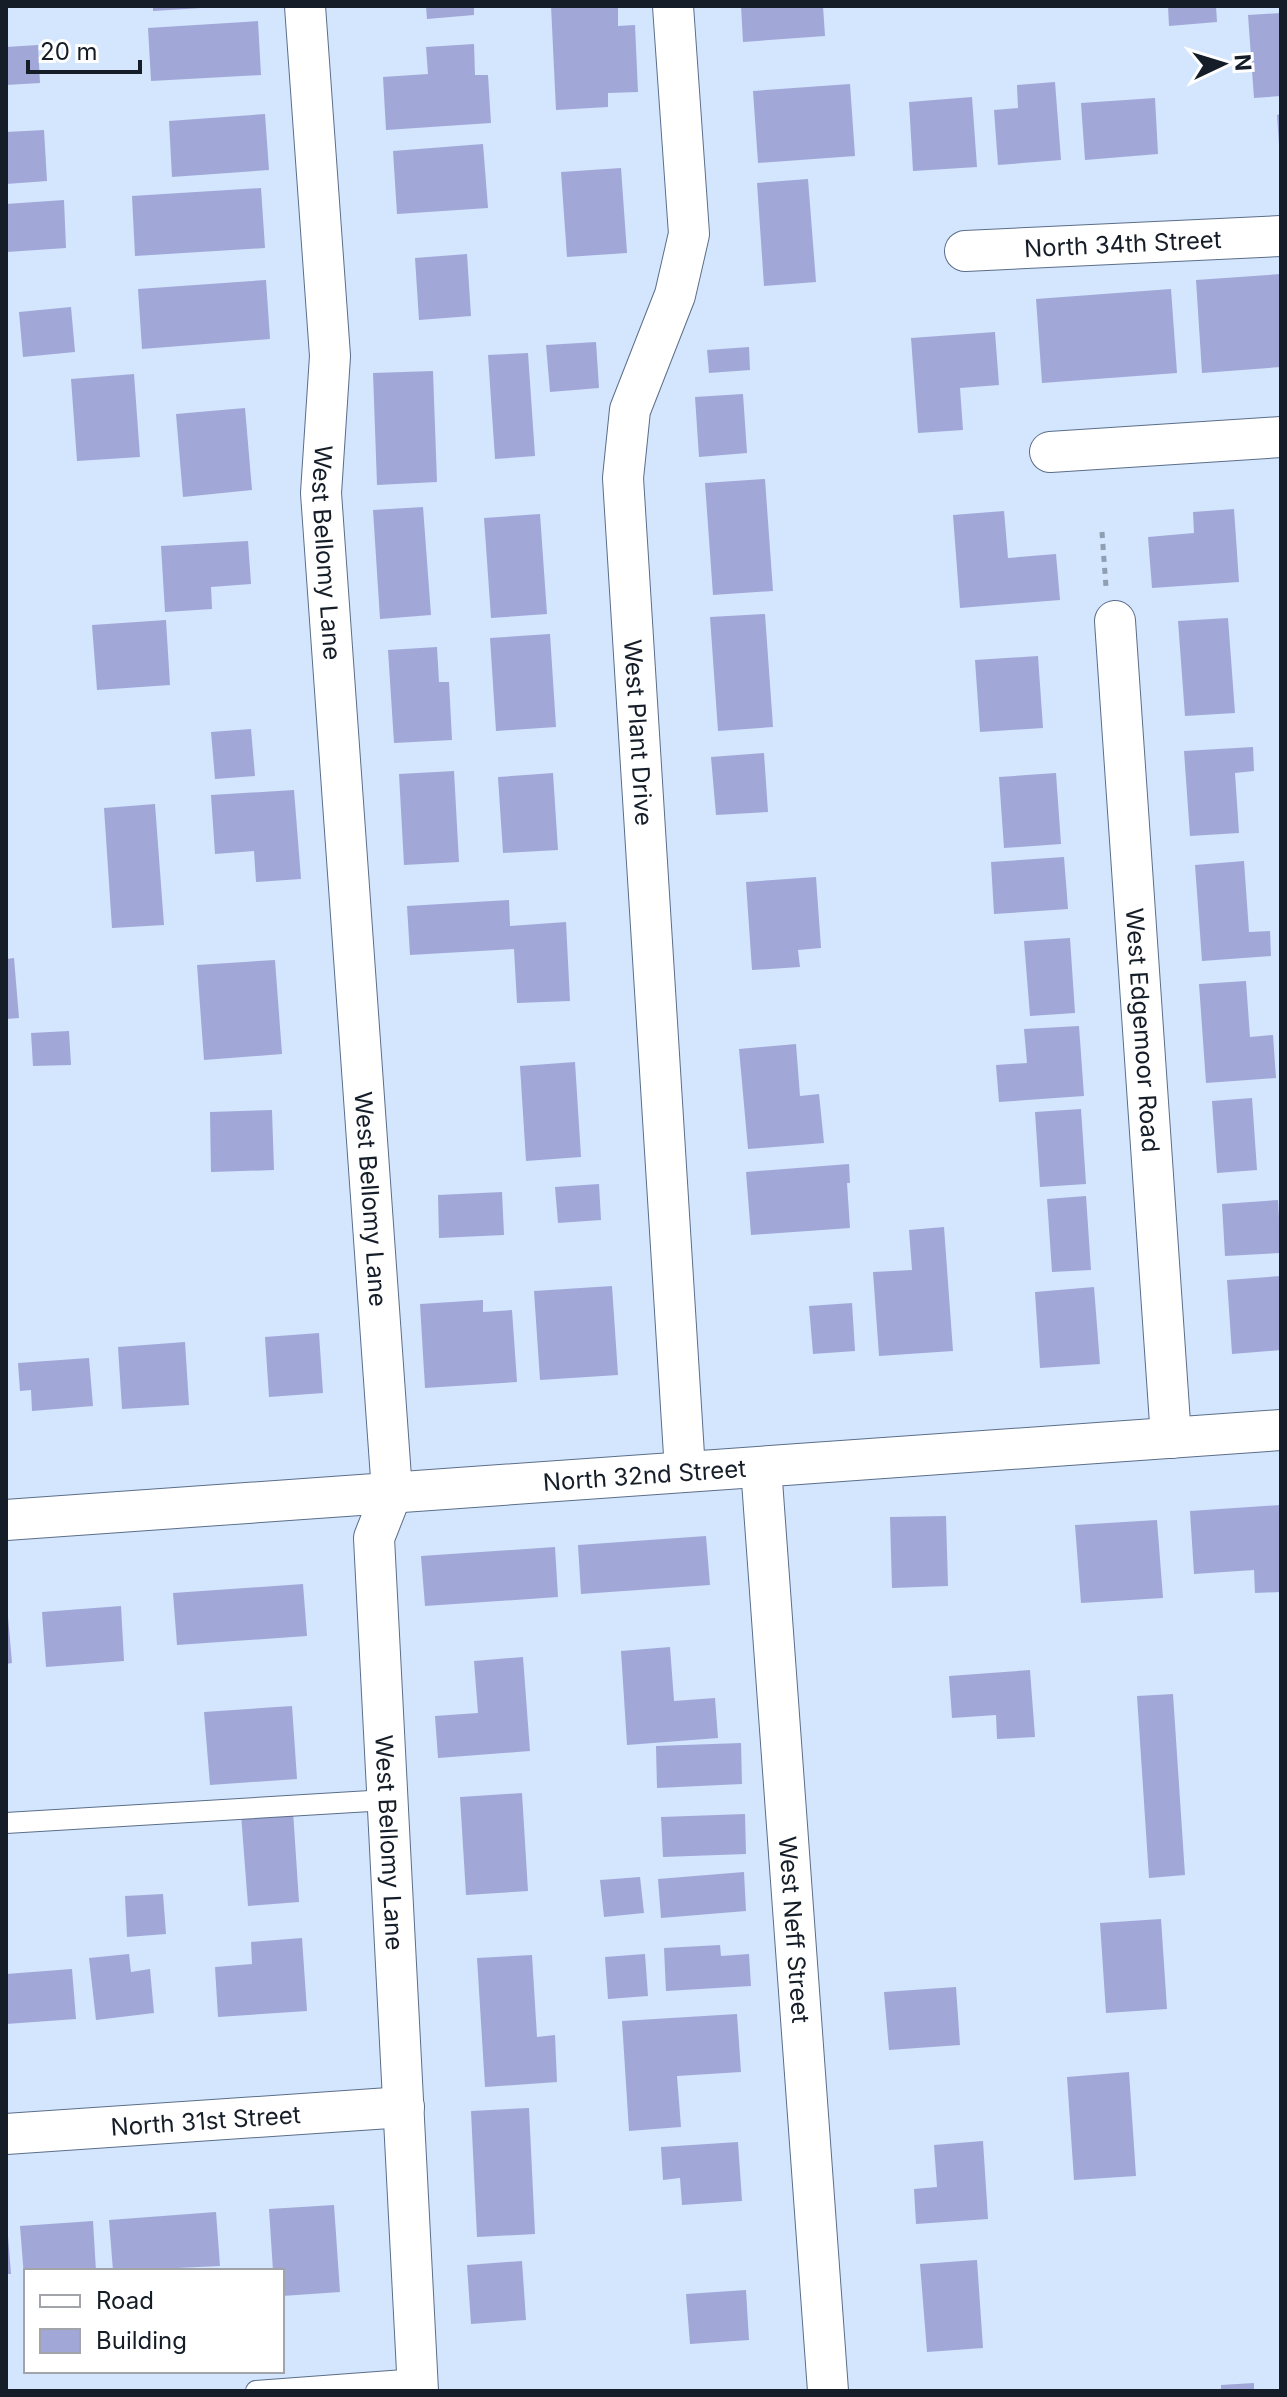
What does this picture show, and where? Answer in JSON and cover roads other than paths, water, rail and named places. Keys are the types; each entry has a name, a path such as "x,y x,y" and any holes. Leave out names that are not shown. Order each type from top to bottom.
{"street":[{"name":"West Bellomy Lane","path":"305,6 330,356 321,493 392,1492 374,1538 418,2385"},
{"name":"West Plant Drive","path":"673,6 689,234 675,295 630,410 623,478 685,1471"},
{"name":"North 34th Street","path":"965,251 1281,236"},
{"path":"1050,452 1281,437"},
{"name":"West Edgemoor Road","path":"1111,610 1171,1438"},
{"name":"North 32nd Street","path":"6,1520 1281,1430"},
{"name":"West Neff Street","path":"761,1467 828,2391"},
{"name":"North 31st Street","path":"6,2134 404,2107"}],"lane":[{"path":"6,1823 387,1800"},
{"path":"256,2391 418,2385"}]}
